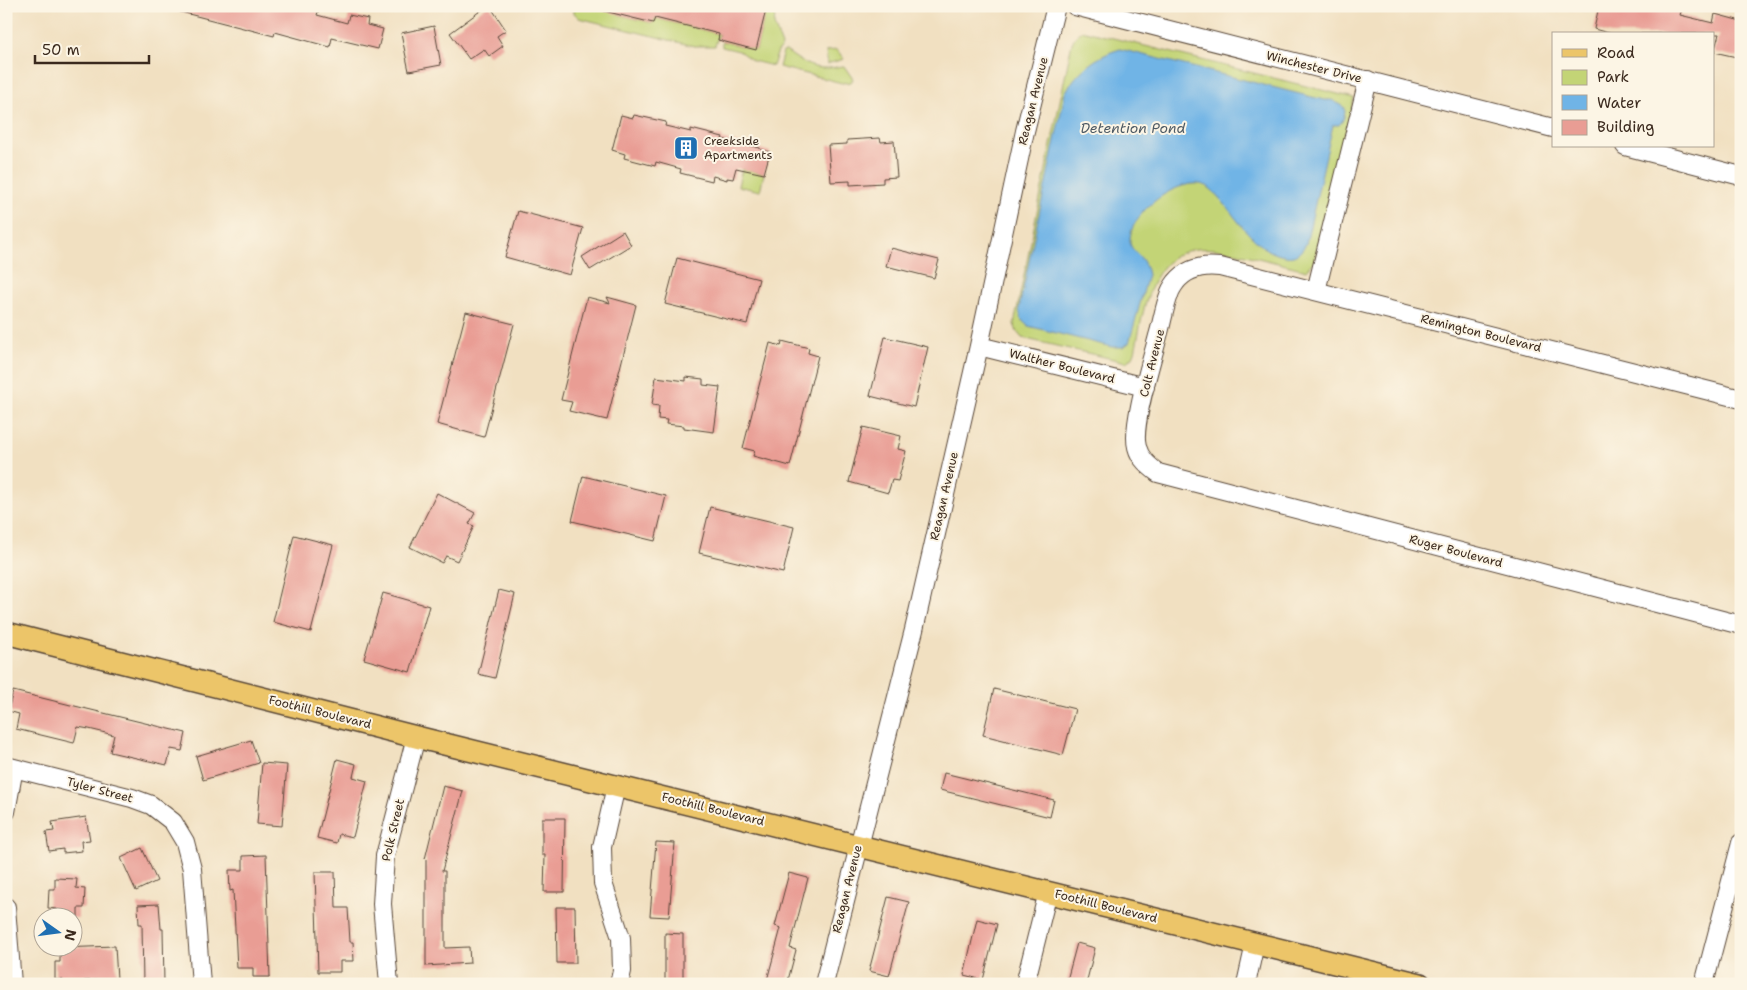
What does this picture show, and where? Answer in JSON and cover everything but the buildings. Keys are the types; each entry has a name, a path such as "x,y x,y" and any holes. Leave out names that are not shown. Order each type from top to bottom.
{"main road":[{"name":"Foothill Boulevard","path":"6,634 1420,984"}],"street":[{"name":"Reagan Avenue","path":"824,984 914,630 979,346 1025,131 1056,6"},
{"name":"Winchester Drive","path":"1075,6 1552,128"},
{"path":"1316,291 1368,80"},
{"path":"1633,148 1741,176"},
{"name":"Colt Avenue","path":"1172,477 1158,473 1149,466 1141,458 1137,449 1135,437 1145,387 1169,295 1177,281 1185,274 1204,265 1220,267"},
{"name":"Remington Boulevard","path":"1220,267 1741,399"},
{"name":"Walther Boulevard","path":"979,346 1145,387"},
{"name":"Ruger Boulevard","path":"1172,477 1741,625"},
{"name":"Polk Street","path":"389,984 382,904 385,856 416,737"},
{"path":"6,812 10,767"},
{"name":"Tyler Street","path":"10,767 132,798 151,805 173,822 185,842 192,869 201,984"},
{"path":"616,786 602,847 603,883 621,938 622,971 619,984"},
{"path":"1704,984 1741,843"},
{"path":"1025,984 1048,892"},
{"path":"6,907 12,984"},
{"path":"1246,984 1255,944"}],"green space":[{"path":"574,6 609,6 617,14 653,23 655,18 719,34 715,46 694,46 579,18 574,13"},
{"path":"767,6 776,6 774,25 782,46 778,51 773,66 753,61 739,51 722,47 722,41 756,50"},
{"name":"Detention Pond","path":"1085,31 1354,98 1314,261 1306,270 1222,250 1196,249 1184,252 1173,258 1163,268 1154,282 1144,307 1135,352 1133,357 1126,362 1022,338 1014,324 1072,43 1080,32"},
{"path":"837,50 844,59 827,64 826,51"},
{"path":"786,51 810,66 830,68 844,66 853,79 851,82 842,83 779,67 783,52"},
{"path":"742,169 764,174 760,191 738,186"}],"water":[{"name":"Detention Pond","path":"1120,49 1324,100 1332,100 1345,108 1345,111 1341,123 1333,125 1306,244 1295,255 1285,256 1266,249 1250,235 1207,186 1196,184 1170,191 1146,209 1131,231 1130,243 1144,262 1148,275 1129,343 1123,347 1112,347 1028,326 1021,318 1019,308 1065,93 1075,78 1088,65"}],"place":[{"name":"Creekside Apartments","path":"686,148"}]}
